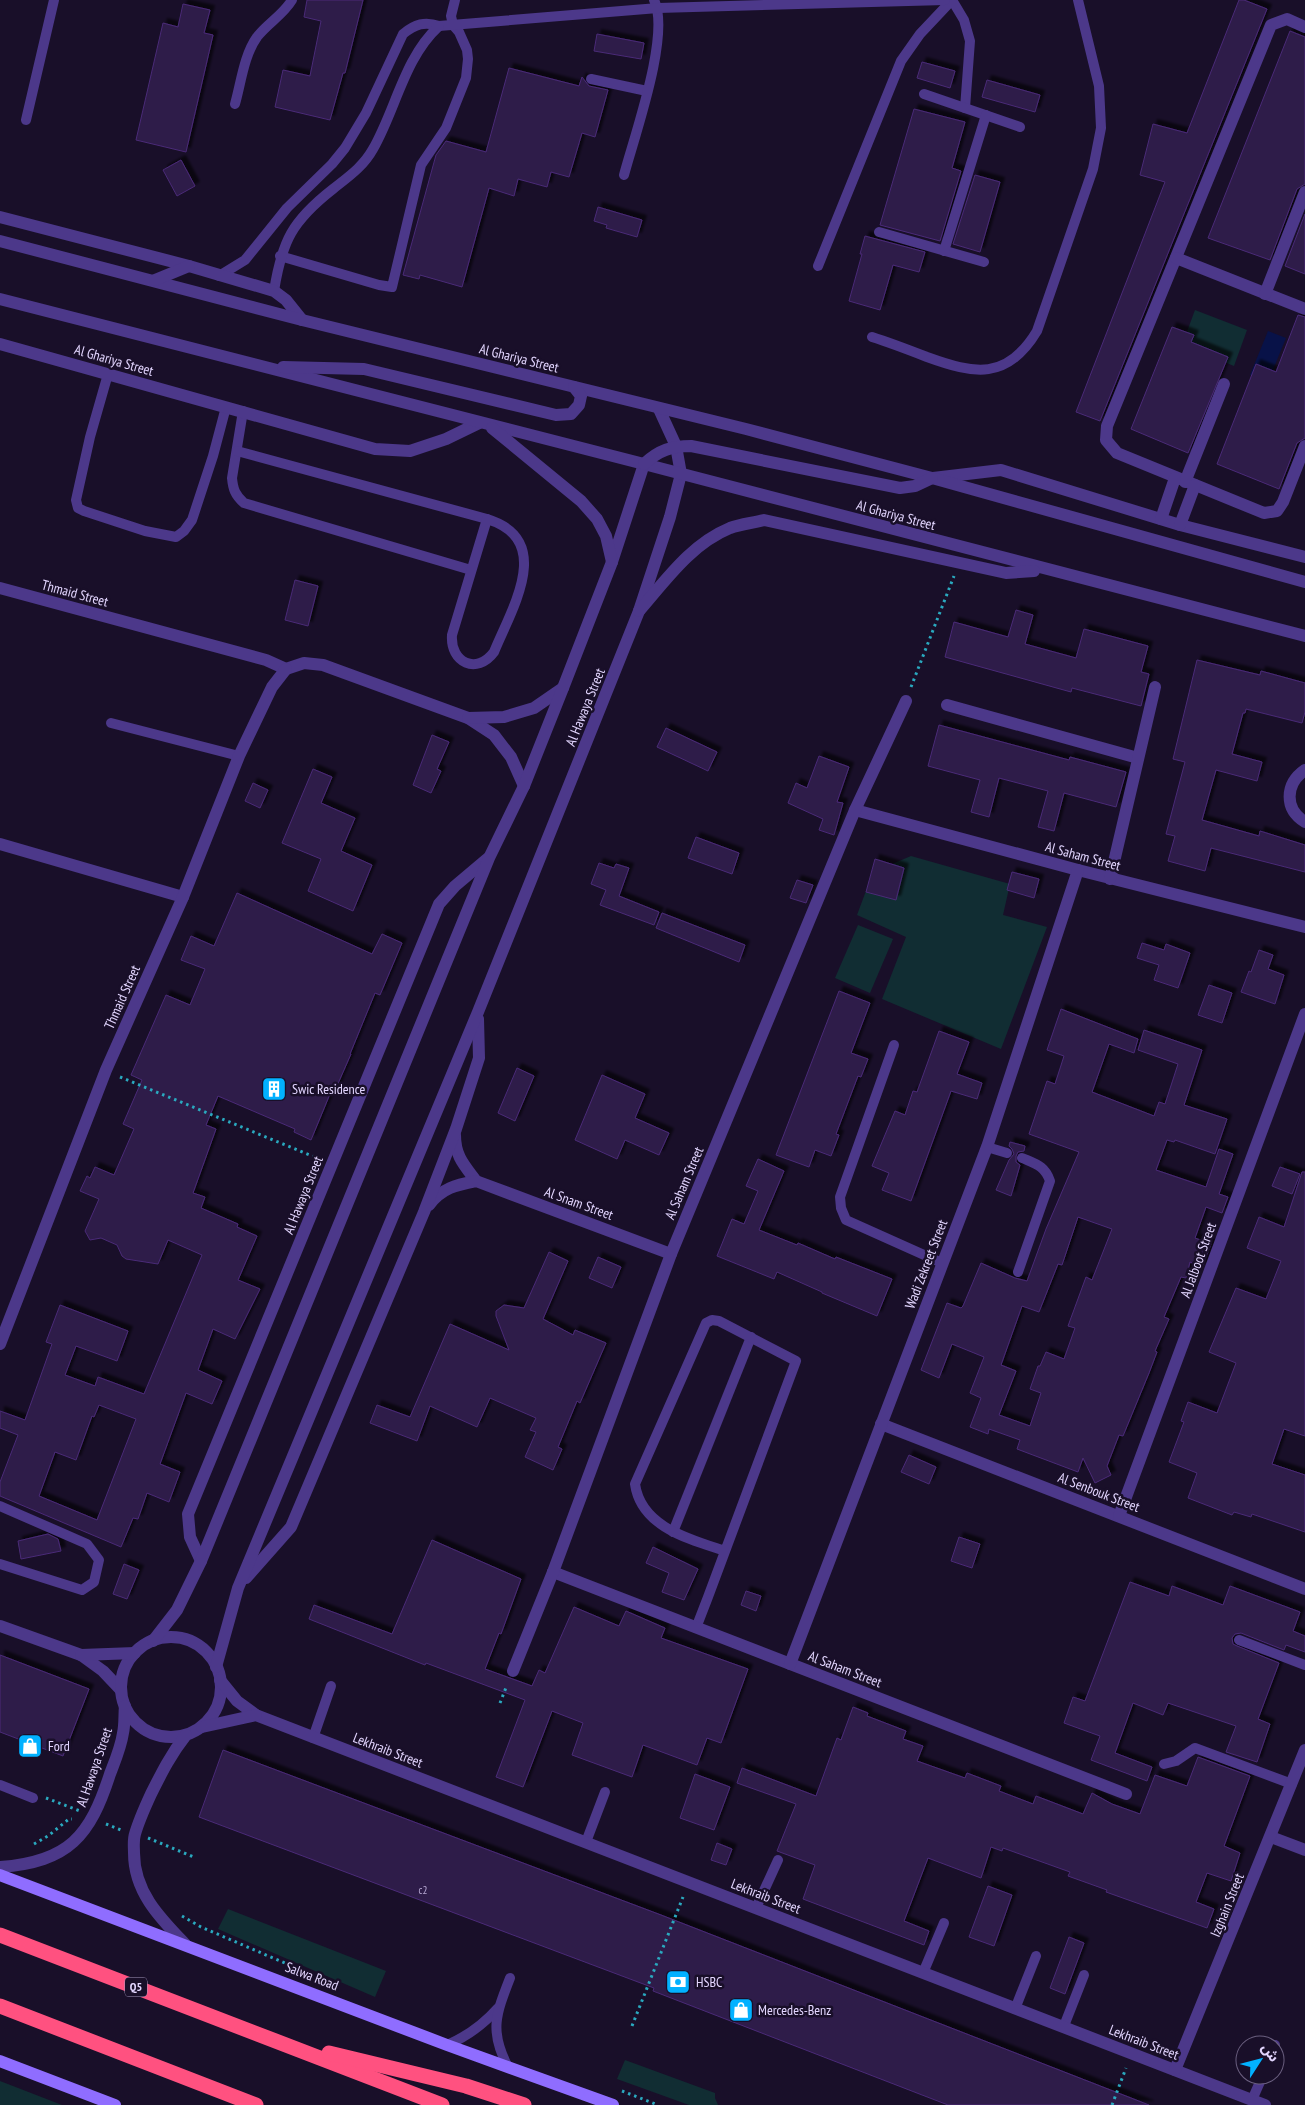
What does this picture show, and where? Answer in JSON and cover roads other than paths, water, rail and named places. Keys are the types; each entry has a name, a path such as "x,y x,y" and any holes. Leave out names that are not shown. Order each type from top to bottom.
{"highway":[{"name":"Q5","path":"0,1934 442,2105"},
{"path":"0,2006 256,2105"},
{"path":"272,2039 466,2086 524,2105"}],"main road":[{"name":"Salwa Road","path":"0,1875 613,2105"},
{"path":"0,2061 114,2105"}],"street":[{"path":"1305,27 1287,20 1272,25 1107,426 1106,440 1117,453 1185,482 1264,512 1277,511 1283,502 1305,446"},
{"path":"1265,294 1305,192"},
{"path":"0,218 188,266 274,291 286,300 302,320"},
{"name":"Al Ghariya Street","path":"0,241 302,320 746,429 932,478 1305,582"},
{"path":"1176,258 1305,309"},
{"path":"155,280 188,266"},
{"name":"Al Ghariya Street","path":"0,299 1305,636"},
{"name":"Al Ghariya Street","path":"0,344 375,449 410,451 483,424"},
{"path":"258,366 364,370 556,415 571,414 579,405 581,396 574,387"},
{"path":"1161,519 1185,482 1224,384"},
{"name":"Al Hawaya Street","path":"216,1667 238,1588 478,1012 640,611 670,517 681,474 676,446 659,408"},
{"path":"483,424 581,501 597,519 606,536 612,562"},
{"path":"644,464 653,456 676,446 691,446 900,488 915,486 932,478"},
{"name":"Al Hawaya Street","path":"153,1641 177,1610 201,1561 489,858 524,786 612,562 644,464"},
{"name":"Al Ghariya Street","path":"932,478 1001,470 1180,525 1305,557"},
{"path":"1180,525 1185,482"},
{"path":"640,611 680,563 704,542 732,527 764,520 1006,573 1047,570"},
{"name":"Thmaid Street","path":"0,588 266,660 286,669 272,686 239,756 183,897 106,1070 0,1344"},
{"path":"286,669 304,662 323,665 468,718 494,736 511,757 524,786"},
{"path":"1110,879 1155,686"},
{"path":"468,718 504,718 534,708 563,688"},
{"name":"Al Saham Street","path":"513,1671 553,1572 671,1254 855,810 906,702"},
{"path":"947,705 1138,758"},
{"path":"1305,770 1294,780 1289,795 1290,806 1296,815 1305,822"},
{"name":"Al Saham Street","path":"855,810 1110,879 1305,927"},
{"path":"0,844 183,897"},
{"name":"Al Hawaya Street","path":"201,1561 190,1537 188,1514 439,904 455,886 489,858"},
{"name":"Wadi Zekreet Street","path":"790,1664 987,1147 1078,870"},
{"name":"Al Hawaya Street","path":"238,1588 291,1526 424,1212 456,1129 479,1058 478,1012"},
{"name":"Al Jalboot Street","path":"1119,1516 1305,1014"},
{"path":"424,1212 436,1196 452,1186 476,1181 455,1148 456,1129"},
{"name":"Al Snam Street","path":"476,1181 671,1254"},
{"name":"Al Senbouk Street","path":"881,1424 1305,1589"},
{"name":"Al Saham Street","path":"553,1572 1126,1794"},
{"path":"0,1626 81,1655 103,1672 121,1690"},
{"path":"202,1727 218,1706 220,1693 220,1680 216,1667 205,1652 190,1641 171,1638 153,1641 135,1653 127,1664 122,1676 121,1690 125,1706 135,1722 150,1733 168,1737 186,1735 202,1727 256,1715"},
{"path":"81,1655 135,1653"},
{"name":"Lekhraib Street","path":"220,1680 237,1701 256,1715 1265,2105"},
{"name":"Al Hawaya Street","path":"0,1867 38,1862 55,1854 71,1845 93,1818 106,1788 123,1734 125,1706"},
{"path":"185,1944 153,1909 144,1895 134,1860 134,1835 170,1755 186,1735"},
{"name":"Izghain Street","path":"1175,2070 1305,1750"},
{"path":"1271,1837 1305,1850"}],"lane":[{"path":"26,120 54,0"},
{"path":"235,104 250,50 256,38 285,11 292,0"},
{"path":"280,256 379,285 392,287 421,165 446,128 466,78 467,50 459,32 453,25 451,16 455,0"},
{"path":"219,276 245,260 287,208 340,154 356,131 403,34 411,27 430,23 439,26 453,25 656,4 945,0"},
{"path":"818,266 901,61 920,34 952,0 964,20 970,41 965,108"},
{"path":"872,337 954,366 977,370 989,369 1006,363 1022,352 1031,342 1037,331 1093,169 1099,142 1101,107 1099,86 1078,0"},
{"path":"624,175 657,47 656,4"},
{"path":"274,291 280,256 291,231 332,190 356,171 372,150 416,55 426,39 439,26"},
{"path":"591,79 647,91"},
{"path":"924,94 1020,127"},
{"path":"944,251 986,115"},
{"path":"317,179 332,190"},
{"path":"879,232 984,262"},
{"path":"108,374 90,437 76,500 78,508 84,511 145,531 176,537 184,531 192,520 213,456 226,407"},
{"path":"243,411 233,488 236,496 244,503 472,570"},
{"path":"237,451 487,519 506,527 514,534 523,551 525,572 494,652 490,658 482,663 474,664 459,658 453,652 451,643 487,519"},
{"path":"111,722 239,756"},
{"path":"894,1045 840,1196 841,1208 846,1220 942,1263"},
{"path":"987,1147 1007,1153"},
{"path":"1018,1272 1050,1181 1042,1166 1022,1158"},
{"path":"696,1628 725,1551 796,1361 720,1321 712,1320 706,1323 635,1484 637,1497 645,1510 656,1521 673,1532 725,1551"},
{"path":"673,1532 751,1337"},
{"path":"0,1506 87,1544 99,1560 94,1582 82,1590 0,1564"},
{"path":"1239,1640 1305,1665"},
{"path":"313,1738 331,1686"},
{"path":"1164,1764 1176,1761 1195,1748 1292,1784"},
{"path":"0,1785 33,1798"},
{"path":"586,1842 605,1792"},
{"path":"756,1908 778,1860"},
{"path":"923,1973 944,1923"},
{"path":"1015,2009 1036,1956"},
{"path":"1064,2026 1084,1975"},
{"path":"508,2067 496,2039 495,2024 498,2007 510,1978"},
{"path":"447,2044 462,2039 498,2007"},
{"path":"1252,2100 1259,2085"}],"place":[{"name":"Swic Residence","path":"274,1089"},
{"name":"Ford","path":"30,1746"},
{"name":"HSBC","path":"678,1982"},
{"name":"Mercedes-Benz","path":"741,2010"}]}
